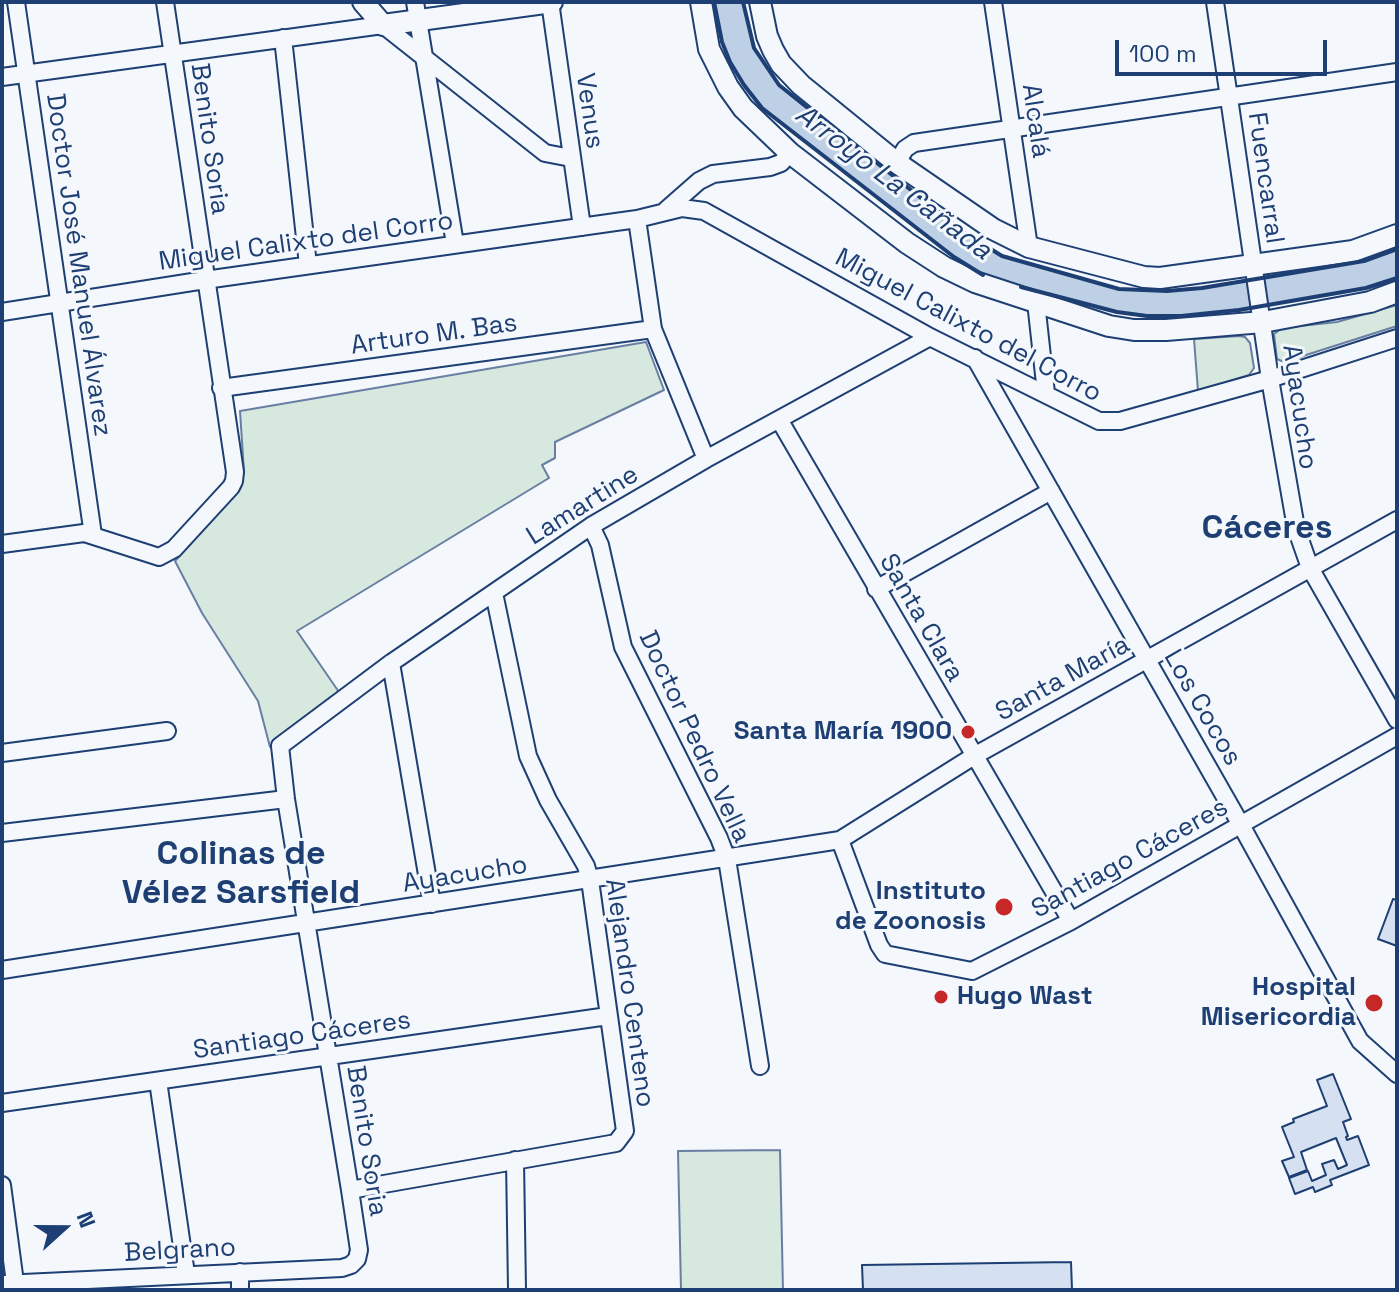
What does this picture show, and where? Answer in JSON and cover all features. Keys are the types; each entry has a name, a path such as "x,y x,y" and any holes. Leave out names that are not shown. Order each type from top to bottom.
{"main road":[{"path":"363,2 383,25 416,12 551,2"},
{"path":"701,2 709,49 728,87 743,108 790,153 907,243 975,282 1123,329 1166,330 1262,319 1370,302 1397,292"},
{"path":"760,2 767,36 781,64 801,85 897,163 993,229 1029,247 1144,277 1184,276 1255,271 1353,251 1397,235"}],"street":[{"name":"Doctor José Manuel Álvarez","path":"16,2 93,535"},
{"name":"Benito Soria","path":"93,535 149,555 159,557 168,554 231,487 235,472 165,2"},
{"name":"Venus","path":"551,2 582,227"},
{"name":"Alcalá","path":"993,2 1029,247"},
{"name":"Fuencarral","path":"1215,2 1255,271"},
{"path":"416,12 455,244"},
{"path":"2,77 383,25 545,153 571,158"},
{"path":"283,38 308,265"},
{"path":"897,163 905,149 914,143 1397,72"},
{"name":"Miguel Calixto del Corro","path":"665,212 699,181 713,174 770,167 781,163 790,153"},
{"name":"Miguel Calixto del Corro","path":"2,312 637,219 682,208 704,211 930,337 1099,421 1109,423 1270,379 1397,338"},
{"path":"637,219 653,329 706,459"},
{"name":"Ayacucho","path":"1255,271 1288,493 1302,551 1397,720"},
{"path":"1036,302 1046,393"},
{"name":"Arturo M. Bas","path":"221,388 653,329"},
{"name":"Lamartine","path":"280,746 391,663 591,526 706,459 930,337"},
{"name":"Los Cocos","path":"975,358 1241,825 1360,1041 1397,1074"},
{"name":"Santa Clara","path":"780,421 1071,921"},
{"path":"876,589 1051,491"},
{"name":"Santa María","path":"840,840 974,756 1397,520"},
{"name":"Doctor Pedro Vella","path":"591,526 600,545 623,647 727,859 760,1066"},
{"path":"2,544 73,533 93,535"},
{"name":"Alejandro Centeno","path":"494,593 528,756 548,800 586,866 590,880 625,1131 616,1143 515,1160"},
{"path":"391,663 432,904"},
{"path":"2,753 167,731"},
{"name":"Santiago Cáceres","path":"840,840 885,954 972,971 1071,921 1397,736"},
{"name":"Benito Soria","path":"280,746 350,1190 359,1250 357,1259"},
{"path":"2,833 286,799"},
{"name":"Ayacucho","path":"2,970 840,840"},
{"name":"Santiago Cáceres","path":"2,1103 608,1016"},
{"path":"158,1081 186,1274"},
{"path":"350,1190 515,1160 517,1290"},
{"path":"2,1185 11,1286"},
{"name":"Belgrano","path":"11,1286 186,1274 342,1268 357,1259"},
{"path":"240,1272 240,1290"}],"shaded area":[{"path":"1397,305 1397,326 1284,362 1277,359 1274,334 1282,328 1337,322"},
{"path":"1239,336 1250,343 1254,368 1249,375 1198,391 1194,339"},
{"path":"646,342 664,390 555,442 555,458 542,465 549,478 297,631 341,695 270,747 258,701 202,613 175,561 240,489 244,472 240,411"},
{"path":"780,1150 783,1290 681,1290 678,1151"}],"water":[{"name":"Arroyo La Cañada","path":"714,2 743,2 754,48 779,85 965,233 1002,256 1119,289 1167,291 1364,261 1397,249 1397,278 1379,286 1239,310 1147,316 1117,312 988,278 954,257 762,108 730,62 722,42"}],"building":[{"path":"1393,899 1397,900 1397,946 1378,939"},
{"path":"1333,1074 1351,1119 1343,1122 1347,1140 1358,1136 1369,1165 1330,1180 1332,1185 1315,1192 1313,1187 1295,1194 1289,1178 1308,1171 1312,1181 1326,1175 1322,1164 1334,1160 1338,1169 1347,1165 1336,1138 1301,1152 1307,1170 1289,1177 1282,1161 1294,1157 1282,1127 1294,1122 1293,1119 1327,1106 1317,1080"},
{"path":"1071,1262 1072,1290 863,1290 862,1265"}],"wall":[{"path":"714,2 722,42 730,62 762,108 954,257 983,275"},
{"path":"743,2 754,48 779,85 965,233 1002,256 1119,289 1167,291 1364,261 1397,249"},
{"path":"1021,287 1117,312 1181,316 1239,310 1366,288 1397,278"}],"place":[{"name":"Santa María 1900","path":"968,732"},
{"name":"Instituto de Zoonosis","path":"1004,907"},
{"name":"Hugo Wast","path":"941,997"},
{"name":"Hospital Misericordia","path":"1374,1003"}],"district":[{"name":"Cáceres","path":"1267,529"},
{"name":"Colinas de Vélez Sarsfield","path":"241,874"}]}
